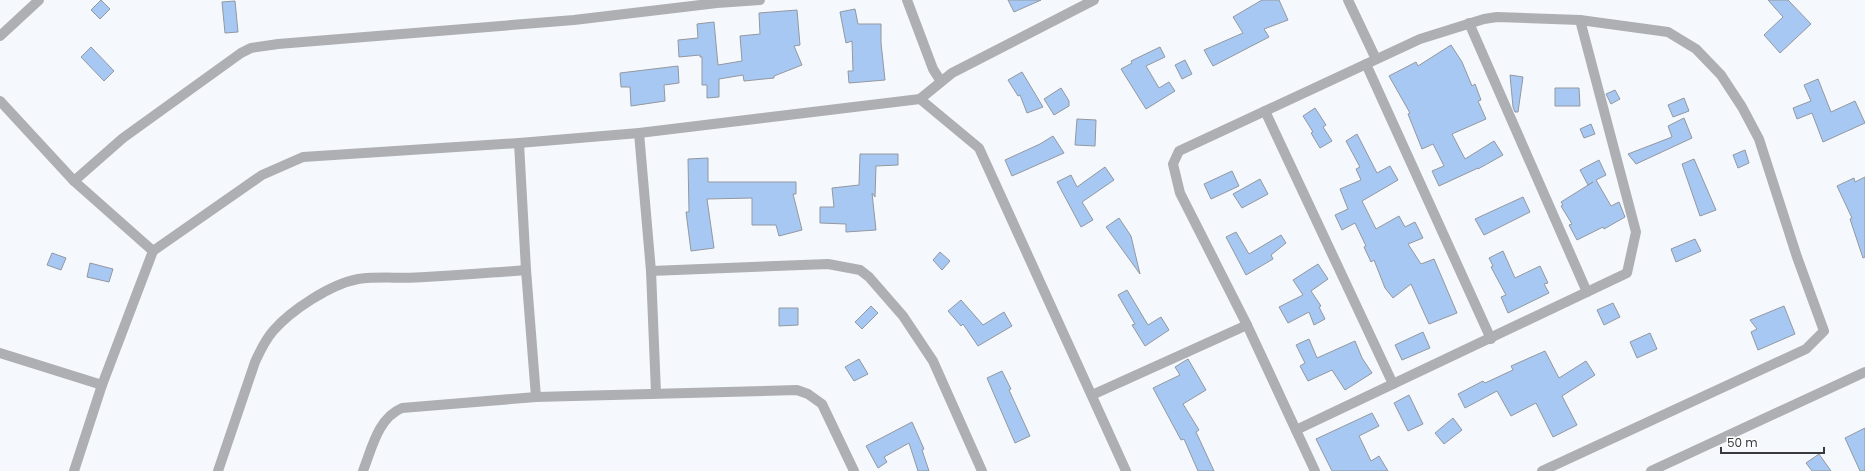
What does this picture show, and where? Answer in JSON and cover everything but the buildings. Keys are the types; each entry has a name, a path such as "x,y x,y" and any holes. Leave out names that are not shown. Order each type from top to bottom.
{"street":[{"path":"0,36 39,0"},
{"path":"74,181 123,138 241,53 251,48 278,44 574,20 717,3 760,0"},
{"path":"907,0 933,69 940,80"},
{"path":"74,471 102,386 153,251 262,175 303,157 639,134 920,100 940,80 1094,0"},
{"path":"1348,0 1376,59"},
{"path":"1316,471 1247,325 1180,192 1173,164 1176,155 1182,148 1420,39 1469,23 1498,17 1580,20 1668,32 1696,49 1721,75 1742,107 1759,138 1797,257 1824,331 1806,349 1542,471"},
{"path":"1296,430 1491,339 1627,273 1636,232 1580,20"},
{"path":"1469,23 1587,292"},
{"path":"1366,64 1491,339"},
{"path":"920,100 979,148 1126,471"},
{"path":"0,102 31,133 74,181 153,251"},
{"path":"1265,111 1393,384"},
{"path":"639,134 651,271 656,393"},
{"path":"520,143 526,270 536,397"},
{"path":"651,271 828,264 860,270 870,277 903,316 933,361 982,471"},
{"path":"218,471 255,362 263,346 273,331 309,302 338,286 358,280 376,277 423,278 526,270"},
{"path":"1092,395 1247,325"},
{"path":"0,353 102,386"},
{"path":"1651,471 1865,372"},
{"path":"363,471 380,426 395,411 402,408 536,397 796,390 803,392 822,404 854,471"}]}
